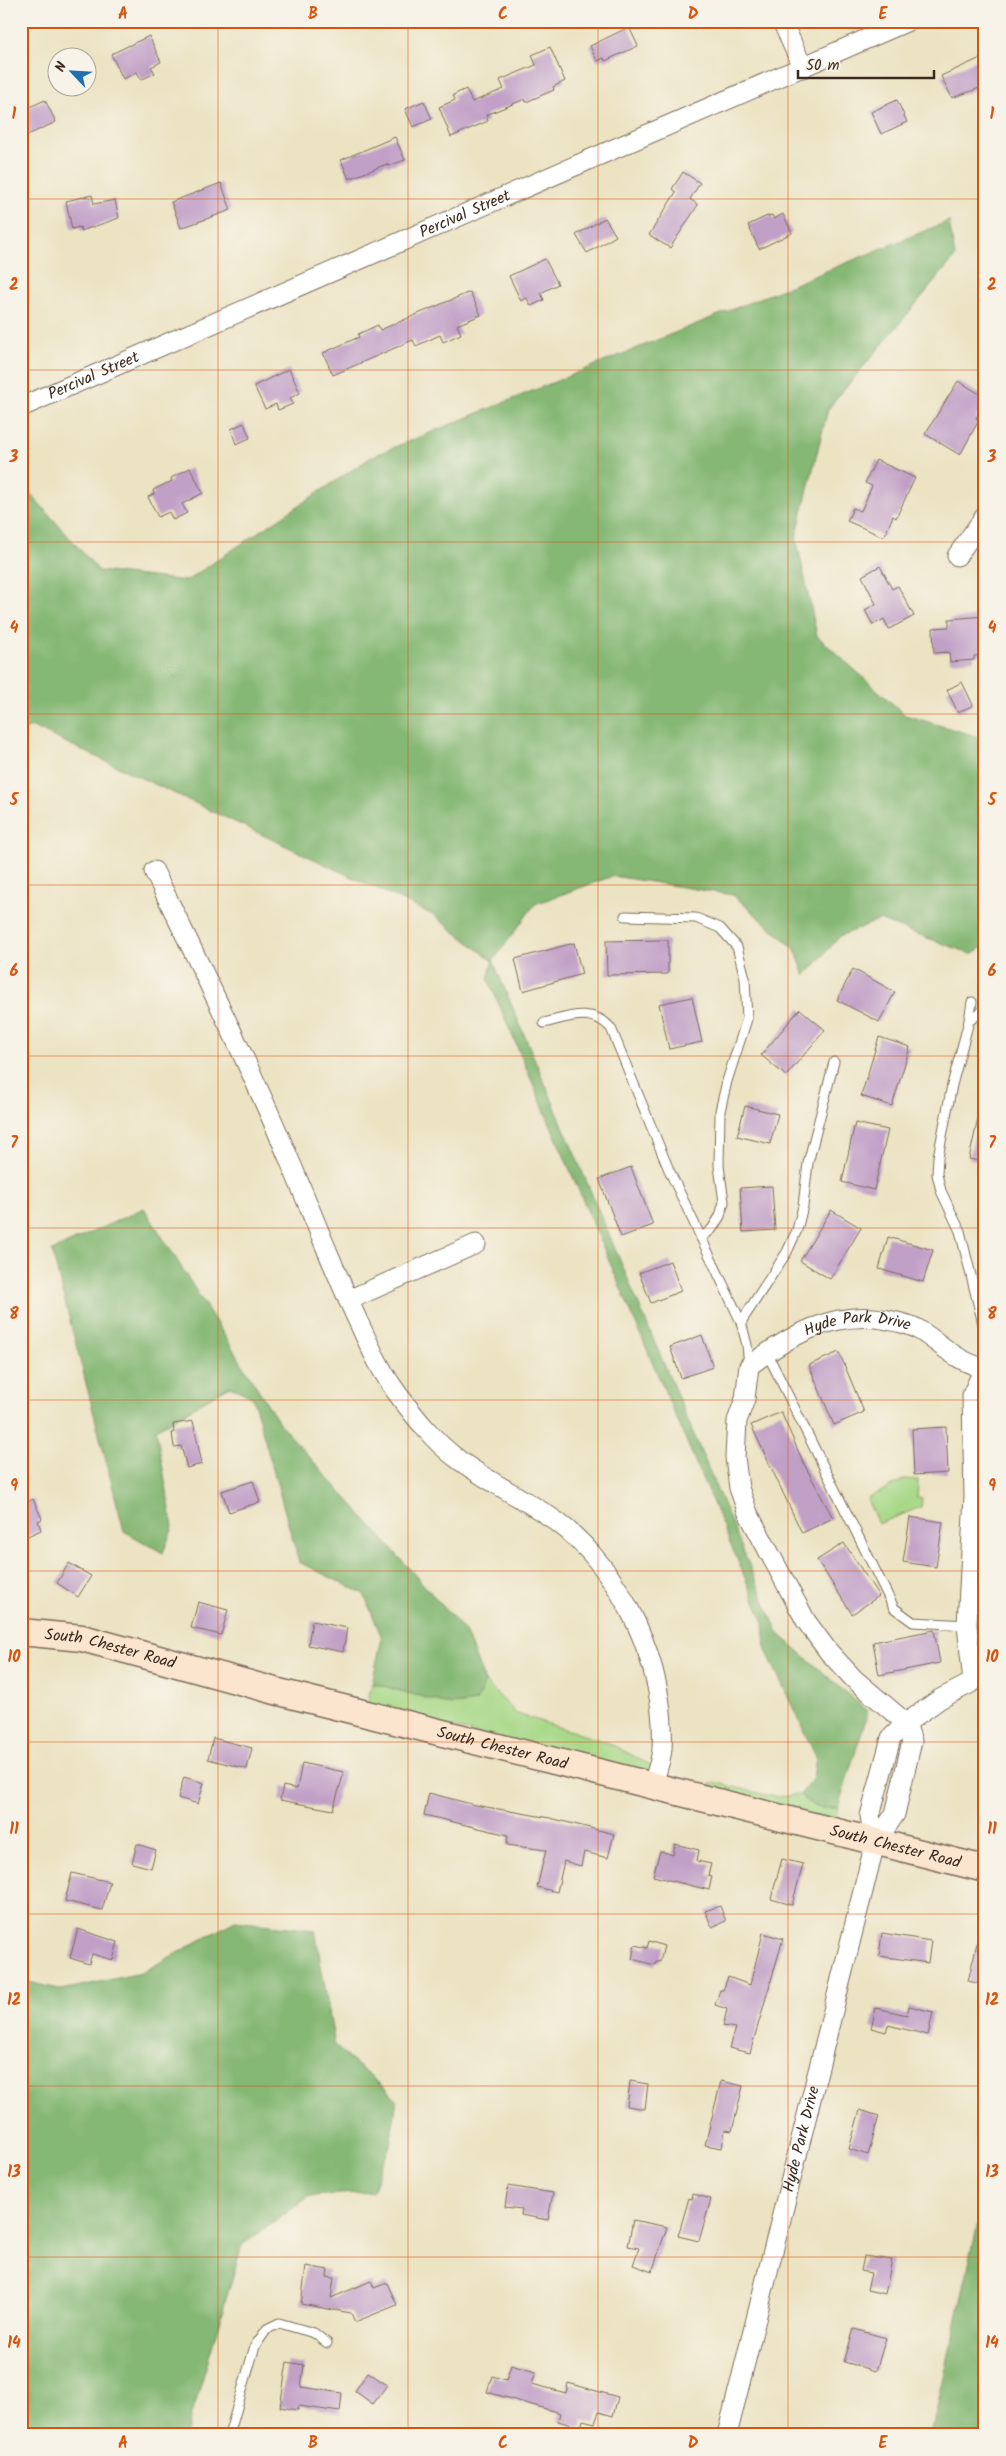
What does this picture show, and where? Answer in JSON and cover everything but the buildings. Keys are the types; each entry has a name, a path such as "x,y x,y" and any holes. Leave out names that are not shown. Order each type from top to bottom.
{"street":[{"path":"782,21 803,68"},
{"name":"Percival Street","path":"21,407 908,21"},
{"path":"957,556 985,516"},
{"path":"154,872 219,1002 372,1352 398,1396 428,1431 455,1457 558,1522 588,1552 610,1578 630,1609 641,1635 659,1693 661,1753 652,1786"},
{"path":"348,1300 476,1244"},
{"name":"Hyde Park Drive","path":"727,2435 874,1843 870,1816 891,1738 906,1723 940,1699 979,1679 967,1625 974,1497 972,1396 985,1368 971,1365 957,1358 915,1328 899,1322 865,1316 843,1318 822,1323 767,1353 750,1366"},
{"path":"750,1366 745,1399 737,1421 735,1457 739,1488 748,1513 806,1621 828,1651 854,1679 906,1723"},
{"name":"South Chester Road","path":"21,1632 82,1638 279,1692 874,1843 985,1869"}],"lane":[{"path":"625,916 696,918 720,928 736,947 745,978 747,1018 727,1081 720,1111 719,1158 724,1202 720,1216 712,1229 701,1238"},
{"path":"972,1002 970,1021 952,1085 938,1157 937,1174 941,1191 960,1231 985,1332"},
{"path":"970,1021 985,1009"},
{"path":"544,1023 584,1014 593,1015 604,1021 611,1028 669,1170 741,1322 750,1366"},
{"path":"741,1322 787,1252 797,1230 803,1206 808,1162 834,1062"},
{"path":"767,1353 894,1608 914,1622 967,1625"},
{"path":"230,2435 255,2346 268,2329 279,2323 314,2333 327,2344"}],"green space":[{"path":"949,221 955,257 828,409 796,537 817,636 905,715 979,737 985,734 985,946 971,954 879,920 840,936 805,976 795,949 733,895 613,876 535,904 493,961 433,915 33,727 21,731 21,483 99,571 186,581 373,456"},
{"path":"493,961 778,1633 868,1712 838,1807 817,1807 800,1795 813,1778 816,1757 766,1650 764,1622 488,979"},
{"path":"144,1208 280,1424 465,1631 485,1682 476,1702 452,1705 372,1683 382,1638 364,1594 299,1562 253,1398 230,1386 156,1429 173,1527 163,1553 124,1531 52,1251"},
{"path":"905,1479 918,1480 917,1497 922,1498 921,1507 878,1524 867,1499"},
{"path":"485,1682 517,1714 609,1743 661,1771 664,1781 367,1706 372,1683 452,1705 476,1702"},
{"path":"718,1783 774,1797 800,1795 817,1807 838,1807 834,1822 708,1790 711,1784"},
{"path":"235,1921 315,1930 335,2046 397,2099 390,2145 372,2192 310,2196 242,2245 186,2435 21,2435 21,1980 62,1990 141,1973"},
{"path":"985,2192 985,2435 931,2435"}]}
